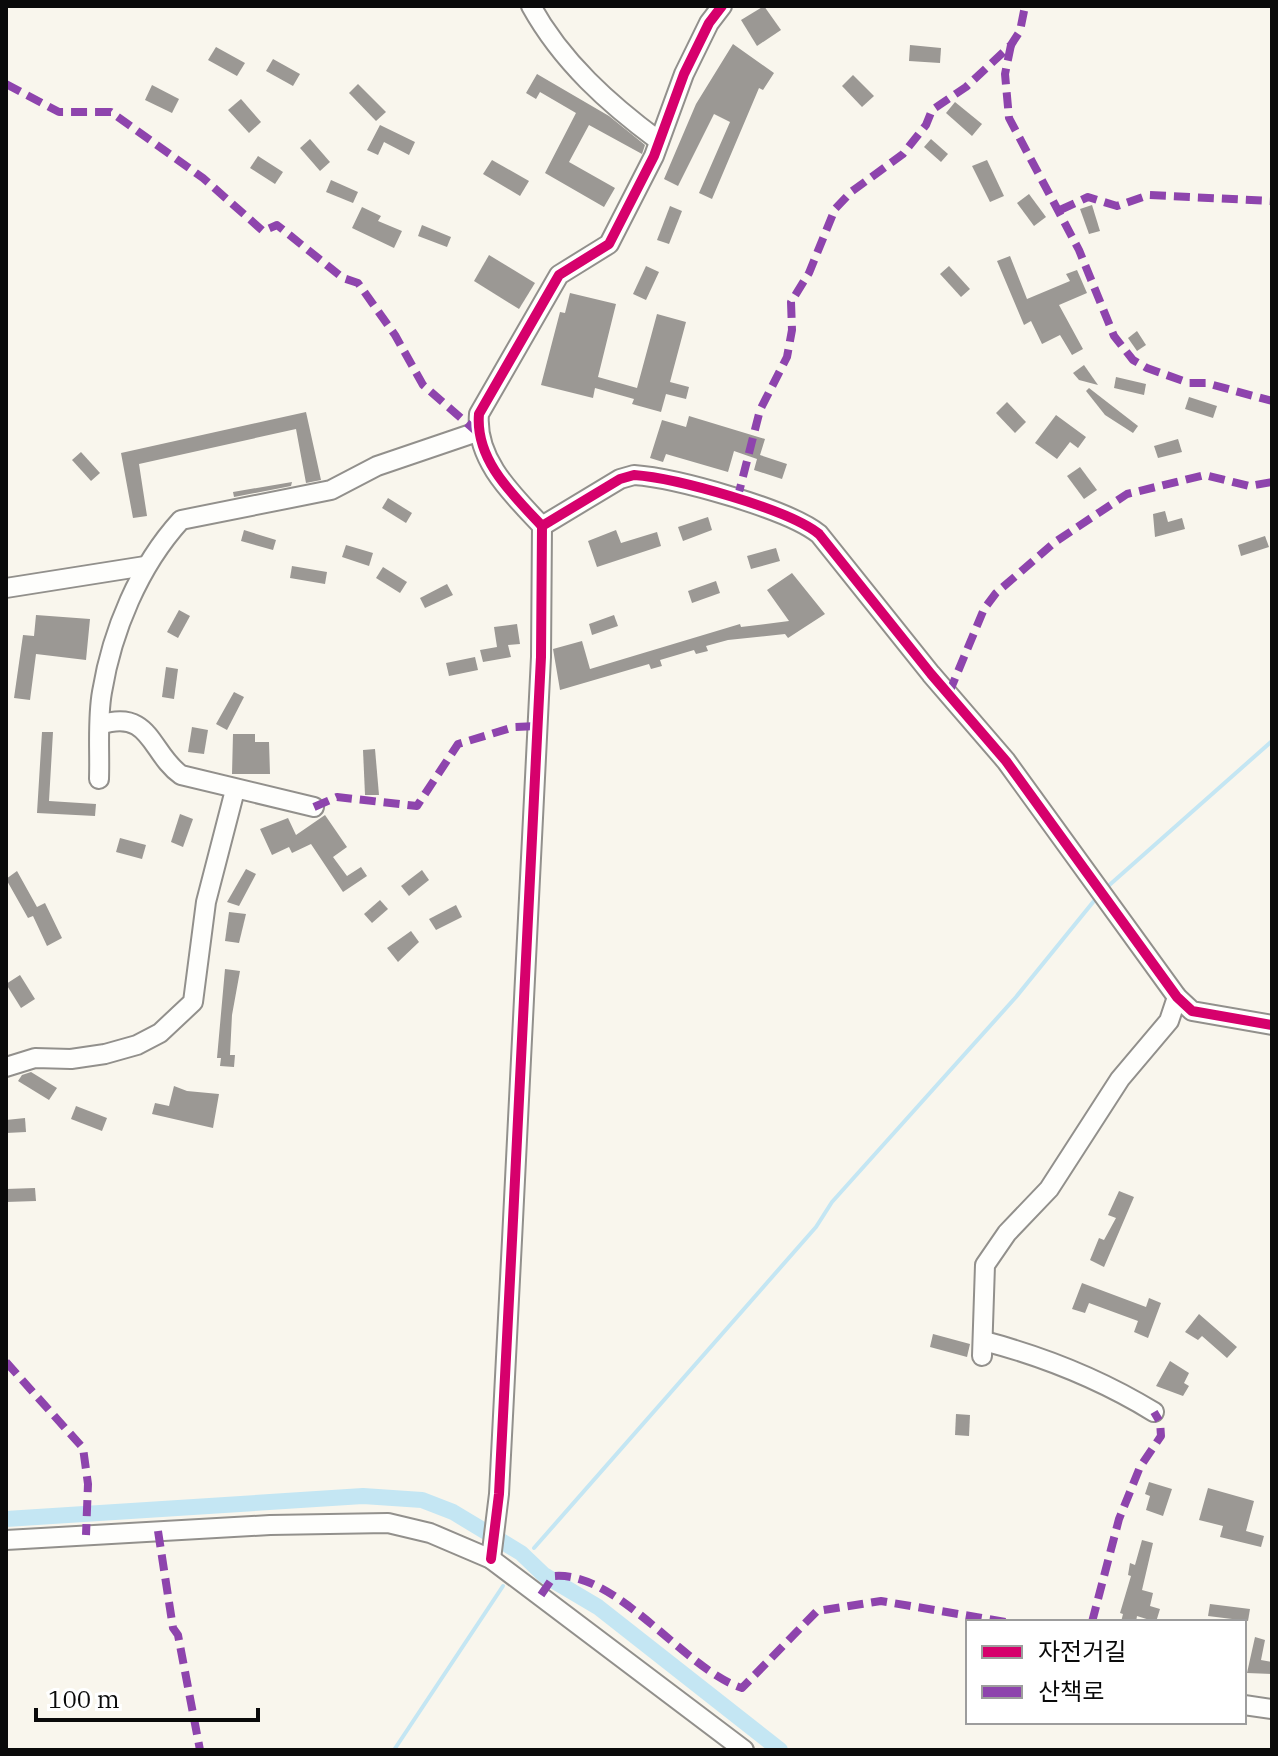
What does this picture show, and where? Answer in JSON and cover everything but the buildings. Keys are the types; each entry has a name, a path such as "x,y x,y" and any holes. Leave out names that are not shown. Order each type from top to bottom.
{"street":[{"path":"531,6 566,58 623,114 659,141"},
{"path":"492,1554 496,1529 541,657 542,526 500,478 477,432 479,414 559,275 609,244 659,141 684,74 709,23 722,6"},
{"path":"99,779 101,695 109,661 145,566 181,520 331,490 377,466 477,432"},
{"path":"542,526 620,479 634,475 762,507 808,525 1006,761 1177,997 1192,1011 1272,1025"},
{"path":"6,588 145,566"},
{"path":"100,725 120,721 144,730 172,769 181,775 314,807"},
{"path":"6,1067 35,1058 105,1054 137,1045 160,1033 193,1002 206,902 235,790"},
{"path":"1154,1412 1110,1386 1065,1366 983,1348 983,1280 985,1265 994,1250 1055,1181 1120,1079 1169,1021 1177,997"},
{"path":"6,1540 256,1525 388,1523 430,1533 492,1554 744,1750"},
{"path":"1246,1705 1272,1709"}],"waterway":[{"path":"1106,888 1272,741"},
{"path":"534,1548 816,1227 832,1202 1016,997 1098,896"},
{"path":"6,1519 363,1496 422,1500 453,1512 521,1553 544,1575 598,1607 780,1750"},
{"path":"394,1750 503,1586"}],"marked path":[{"path":"737,500 760,410 787,357 792,330 791,302 809,273 835,209 851,192 903,154 926,125 932,110 966,87 1011,45 1020,31 1025,6"},
{"path":"1011,45 1005,74 1009,118 1079,250 1114,336 1133,360 1147,368 1189,383 1206,383 1272,401"},
{"path":"6,84 59,112 111,112 203,178 263,231 277,225 343,278 358,283 395,335 423,385 477,432"},
{"path":"1060,210 1088,197 1117,206 1149,195 1272,201"},
{"path":"949,693 984,609 996,593 1055,542 1127,494 1205,475 1249,486 1272,482"},
{"path":"314,807 337,797 417,806 458,744 514,727 537,726"},
{"path":"6,1362 83,1448 88,1484 86,1535"},
{"path":"1093,1620 1119,1519 1140,1467 1161,1436 1160,1422 1154,1412"},
{"path":"158,1531 173,1628 178,1635 200,1750"},
{"path":"541,1595 554,1576 578,1579 602,1589 627,1604 720,1678 742,1688 817,1611 881,1601 994,1620"}],"cycle path":[{"path":"491,1559 499,1494 541,657 542,526 498,476 483,447 479,414 559,275 609,244 654,156 684,74 709,23 722,6"},
{"path":"542,526 620,479 634,475 731,496 804,524 819,534 931,674 1006,761 1177,997 1192,1011 1272,1025"}]}
